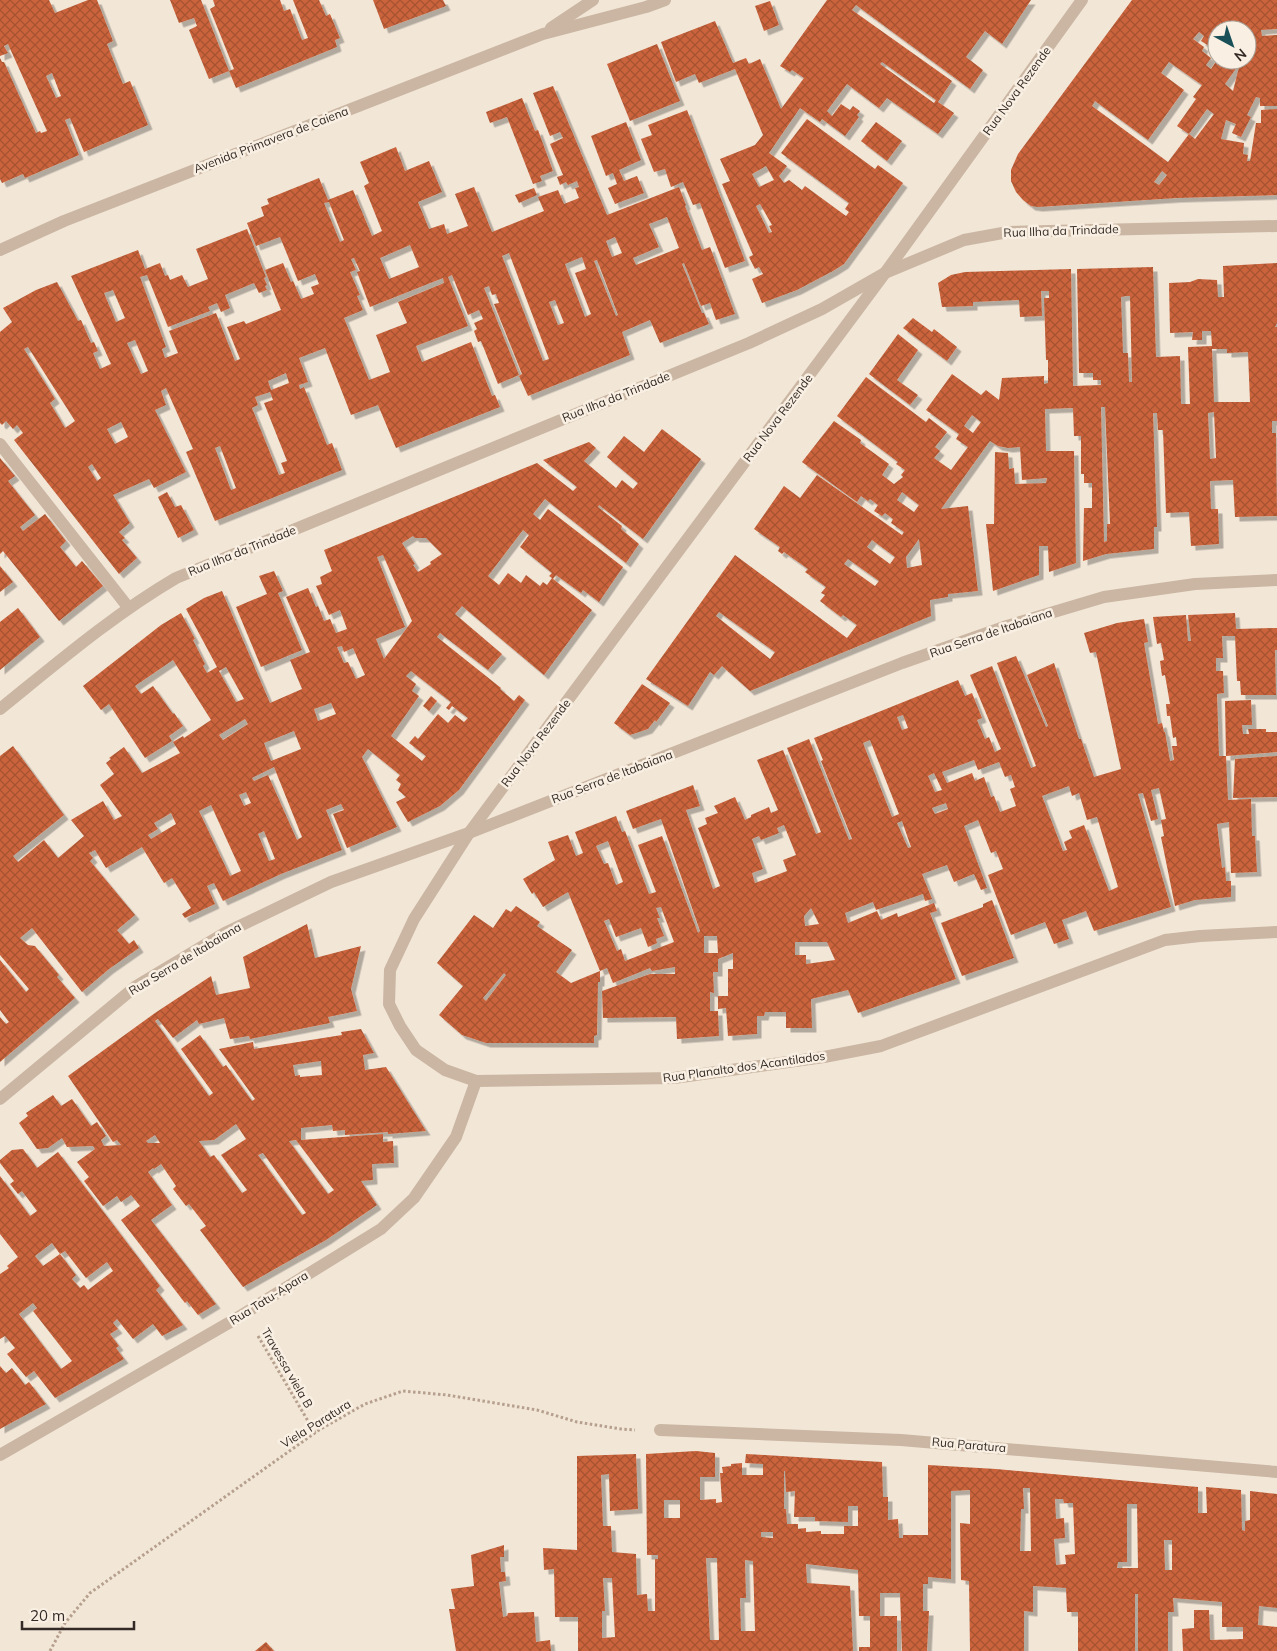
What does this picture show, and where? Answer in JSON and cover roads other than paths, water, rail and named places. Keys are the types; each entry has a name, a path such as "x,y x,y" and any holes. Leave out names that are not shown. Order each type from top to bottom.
{"street":[{"name":"Avenida Primavera de Caiena","path":"543,34 593,0"},
{"name":"Avenida Primavera de Caiena","path":"0,250 64,221 543,34 646,7 665,0"},
{"name":"Rua Nova Rezende","path":"469,833 885,273 1082,0"},
{"name":"Rua Ilha da Trindade","path":"0,709 128,608 176,578 749,343 822,309 885,273 964,240 1008,232 1277,226"},
{"path":"0,444 128,608"},
{"name":"Rua Serra de Itabaiana","path":"0,1099 135,987 225,932 331,882 469,833 902,663 1007,626 1104,597 1195,584 1277,580"},
{"name":"Rua Planalto dos Acantilados","path":"469,833 414,919 390,970 389,1004 400,1026 416,1050 445,1070 476,1081 674,1078 824,1057 881,1046 1165,940 1277,932"},
{"name":"Rua Tatu-Apara","path":"0,1455 245,1313 381,1229 414,1198 456,1137 476,1081"},
{"name":"Rua Paratura","path":"660,1430 901,1440 1277,1472"}]}
